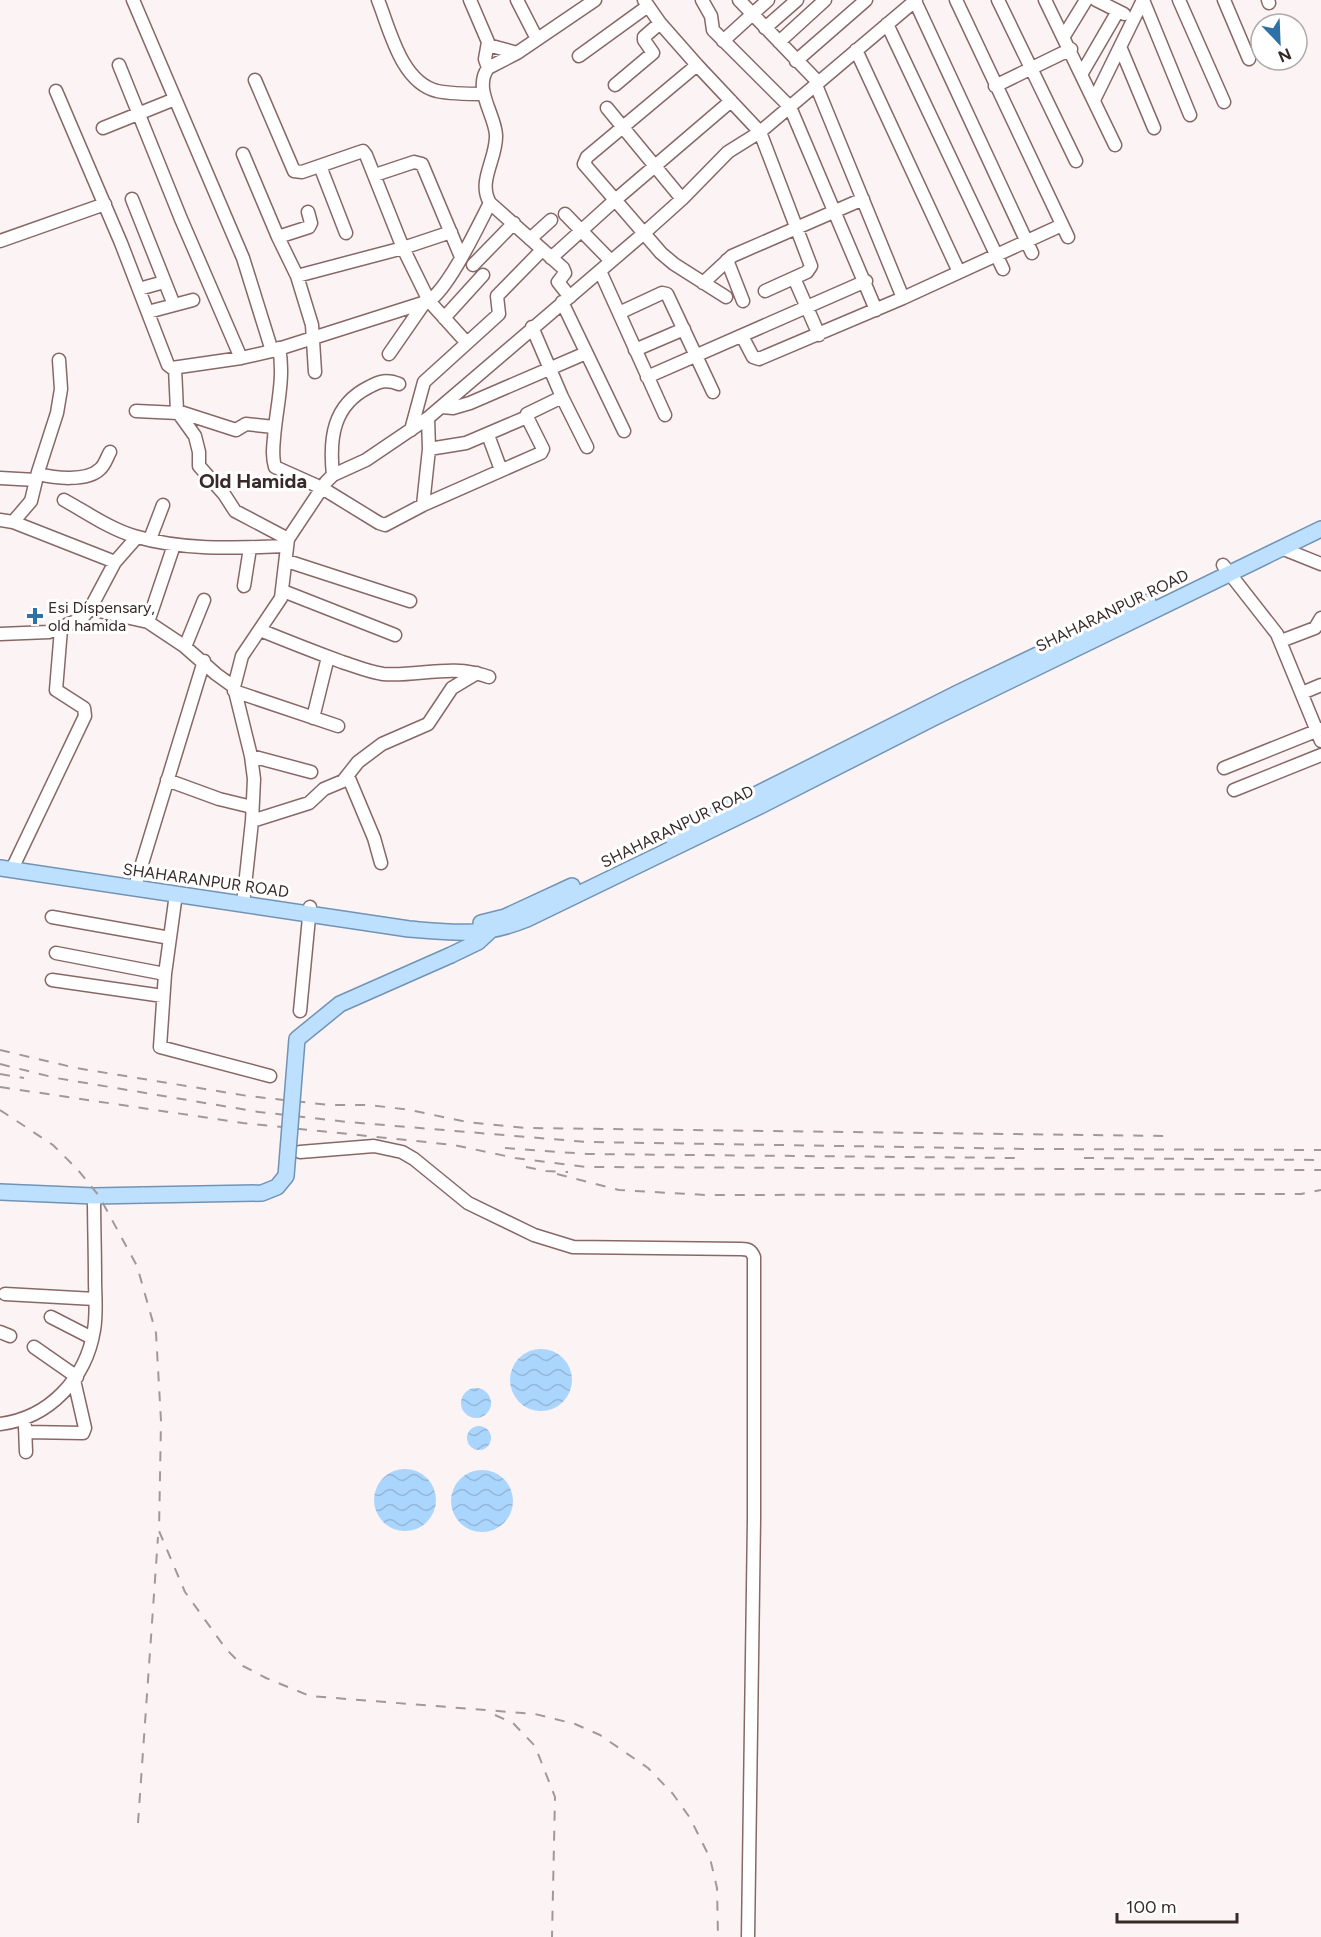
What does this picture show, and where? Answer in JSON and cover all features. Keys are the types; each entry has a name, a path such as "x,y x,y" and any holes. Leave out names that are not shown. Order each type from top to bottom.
{"main road":[{"name":"SHAHARANPUR ROAD","path":"9,866 137,880 309,910 454,924 493,925 505,917 622,863 958,693 1226,569 1321,518"},
{"name":"SHAHARANPUR ROAD","path":"1226,569 1281,548 1321,529"},
{"name":"SHAHARANPUR ROAD","path":"0,859 9,866 176,894 244,900"},
{"path":"0,1192 94,1196 262,1193 277,1187 286,1176 297,1039 340,1004 478,942 493,925"}],"street":[{"path":"133,0 243,258 282,369 274,427 275,467 322,488 385,525 423,505 543,452 527,417"},
{"path":"378,0 406,67 419,82 436,90 484,94"},
{"path":"470,0 487,36 485,59 488,68"},
{"path":"517,0 537,39"},
{"path":"595,0 517,53 488,68 484,75 484,94 496,136 484,190 490,203 565,271 558,282 586,353 624,431"},
{"path":"702,0 711,16 712,28 790,106 866,281 876,310"},
{"path":"739,0 817,83 903,298"},
{"path":"723,41 768,0"},
{"path":"765,28 797,0"},
{"path":"779,42 825,0"},
{"path":"796,61 866,0"},
{"path":"244,900 254,779 251,756 234,689 242,656 277,605 283,591 288,543 322,488 333,475 366,460 428,418 643,234 729,152 760,132 915,0 1029,247"},
{"path":"956,0 1068,237"},
{"path":"998,0 1076,161"},
{"path":"1045,0 1071,49 1115,144"},
{"path":"1064,36 1086,0"},
{"path":"1096,0 1134,19"},
{"path":"1094,100 1143,0"},
{"path":"1143,0 1190,115"},
{"path":"1179,0 1224,102"},
{"path":"1224,0 1249,59"},
{"path":"579,56 646,3 660,23 697,65 760,132 811,266 807,272 765,291"},
{"path":"1082,73 1118,11"},
{"path":"615,85 653,53 644,37 660,23"},
{"path":"887,24 1003,269"},
{"path":"488,45 517,53"},
{"path":"995,86 1071,49"},
{"path":"1120,49 1154,128"},
{"path":"855,50 959,272"},
{"path":"119,65 241,358"},
{"path":"697,65 587,157 584,164 643,234 668,259 726,297"},
{"path":"255,80 291,169 298,173 363,152 366,154 403,248 427,301 466,342"},
{"path":"56,92 105,204 168,364 175,368 241,358 275,350 427,301"},
{"path":"104,128 175,99"},
{"path":"411,430 424,382 499,313 497,296 547,254 581,230 731,101"},
{"path":"607,108 682,199"},
{"path":"243,154 297,276 309,312 314,337 315,372"},
{"path":"375,175 414,162 422,164 461,257"},
{"path":"320,166 346,233"},
{"path":"132,199 174,305"},
{"path":"703,283 732,256 863,199"},
{"path":"389,354 427,301 438,292 461,257 490,203"},
{"path":"0,242 105,204"},
{"path":"278,237 309,227 311,223 308,212"},
{"path":"565,214 611,261"},
{"path":"530,239 551,220"},
{"path":"472,265 514,223"},
{"path":"742,336 756,359 819,335 996,254 1029,247 1062,225"},
{"path":"297,276 403,248 451,232"},
{"path":"727,260 743,302"},
{"path":"600,271 665,415"},
{"path":"444,318 483,275"},
{"path":"794,278 819,335"},
{"path":"647,376 866,281"},
{"path":"140,290 164,282"},
{"path":"619,313 665,292 713,392"},
{"path":"148,312 194,300"},
{"path":"532,327 562,397 587,447"},
{"path":"635,350 684,329"},
{"path":"441,407 459,406 550,370 586,353"},
{"path":"6,521 31,501 57,413 61,389 59,360"},
{"path":"175,368 177,412 195,436 199,452 199,466 224,494 235,511 288,543"},
{"path":"333,475 334,431 339,415 349,399 378,382 388,380 399,384"},
{"path":"429,449 455,446 488,435 527,417 529,412 562,397"},
{"path":"136,411 177,412 236,430 246,424 274,427"},
{"path":"423,505 429,449 428,418"},
{"path":"488,435 501,470"},
{"path":"0,478 63,478 91,474 100,469 110,452"},
{"path":"64,500 126,533 174,545 249,548 288,543"},
{"path":"0,634 49,632 81,619 90,609 115,562 143,538 163,505"},
{"path":"6,521 115,562"},
{"path":"148,622 174,545"},
{"path":"244,586 249,548"},
{"path":"1281,548 1321,564"},
{"path":"287,561 410,601"},
{"path":"1224,768 1320,734 1281,641 1268,621 1226,569"},
{"path":"283,591 395,635"},
{"path":"185,647 204,600"},
{"path":"90,609 148,622 204,661 234,689 338,726"},
{"path":"1281,641 1315,628 1321,618"},
{"path":"9,866 85,716 84,708 56,690 61,629"},
{"path":"252,821 309,803 324,789 340,783 358,762 382,744 429,724 452,688 483,675 446,670 385,674 369,671 260,630"},
{"path":"313,718 328,657"},
{"path":"137,880 204,661"},
{"path":"1302,693 1321,686"},
{"path":"1234,790 1321,755"},
{"path":"251,756 311,772"},
{"path":"348,776 374,838 381,863"},
{"path":"167,780 219,799 252,807"},
{"path":"176,894 165,974 159,1044 161,1048 270,1076"},
{"path":"300,1011 309,910"},
{"path":"52,917 170,938"},
{"path":"56,953 165,974"},
{"path":"52,980 163,996"},
{"path":"300,1152 374,1146 402,1152 468,1203 534,1235 573,1247 748,1249 752,1252 754,1257 754,1519 748,1937"},
{"path":"0,1424 25,1419 41,1411 58,1398 75,1378 92,1338 95,1299 94,1196"},
{"path":"6,1294 95,1299"},
{"path":"51,1317 92,1338"},
{"path":"26,1432 83,1433 85,1428 75,1378 34,1347"},
{"path":"25,1419 26,1452"}],"water":[{"path":"535,1349 547,1349 563,1358 570,1368 572,1380 570,1392 563,1402 547,1411 535,1411 524,1406 515,1397 510,1386 510,1374 515,1363 524,1354"},
{"path":"476,1388 482,1389 490,1397 490,1409 482,1417 476,1418 470,1417 462,1409 461,1403 462,1397 470,1389"},
{"path":"479,1426 487,1430 491,1438 487,1446 479,1450 471,1446 467,1438 471,1430"},
{"path":"399,1469 411,1469 427,1478 434,1488 436,1500 434,1512 427,1522 411,1531 399,1531 388,1526 379,1517 374,1506 374,1494 379,1483 388,1474"},
{"path":"476,1470 488,1470 504,1479 511,1489 513,1501 511,1513 504,1523 488,1532 476,1532 465,1527 456,1518 451,1507 451,1495 456,1484 465,1475"}],"railway":[{"path":"0,1050 76,1068 248,1096 329,1105 370,1105 410,1110 467,1122 526,1128 1173,1136"},
{"path":"0,1064 56,1078 259,1112 348,1122 587,1142 1031,1149 1321,1150"},
{"path":"0,1074 24,1078"},
{"path":"0,1087 243,1123 454,1145 515,1158 587,1167 1321,1170"},
{"path":"0,1110 53,1145 78,1170 99,1196 137,1266 156,1333 161,1421 159,1531 185,1592 226,1649 243,1666 310,1696 535,1714 575,1724 600,1735 648,1768 673,1794 690,1818 710,1858 717,1888 718,1937"},
{"path":"505,1148 587,1154 1015,1158"},
{"path":"1084,1158 1321,1160"},
{"path":"526,1167 568,1172"},
{"path":"557,1174 619,1190 706,1195 1301,1194 1321,1190"},
{"path":"138,1823 158,1537"},
{"path":"495,1715 513,1723 535,1746 555,1797 552,1937"}],"place":[{"name":"Esi Dispensary, old hamida","path":"35,616"}],"district":[{"name":"Old Hamida","path":"253,481"}]}
